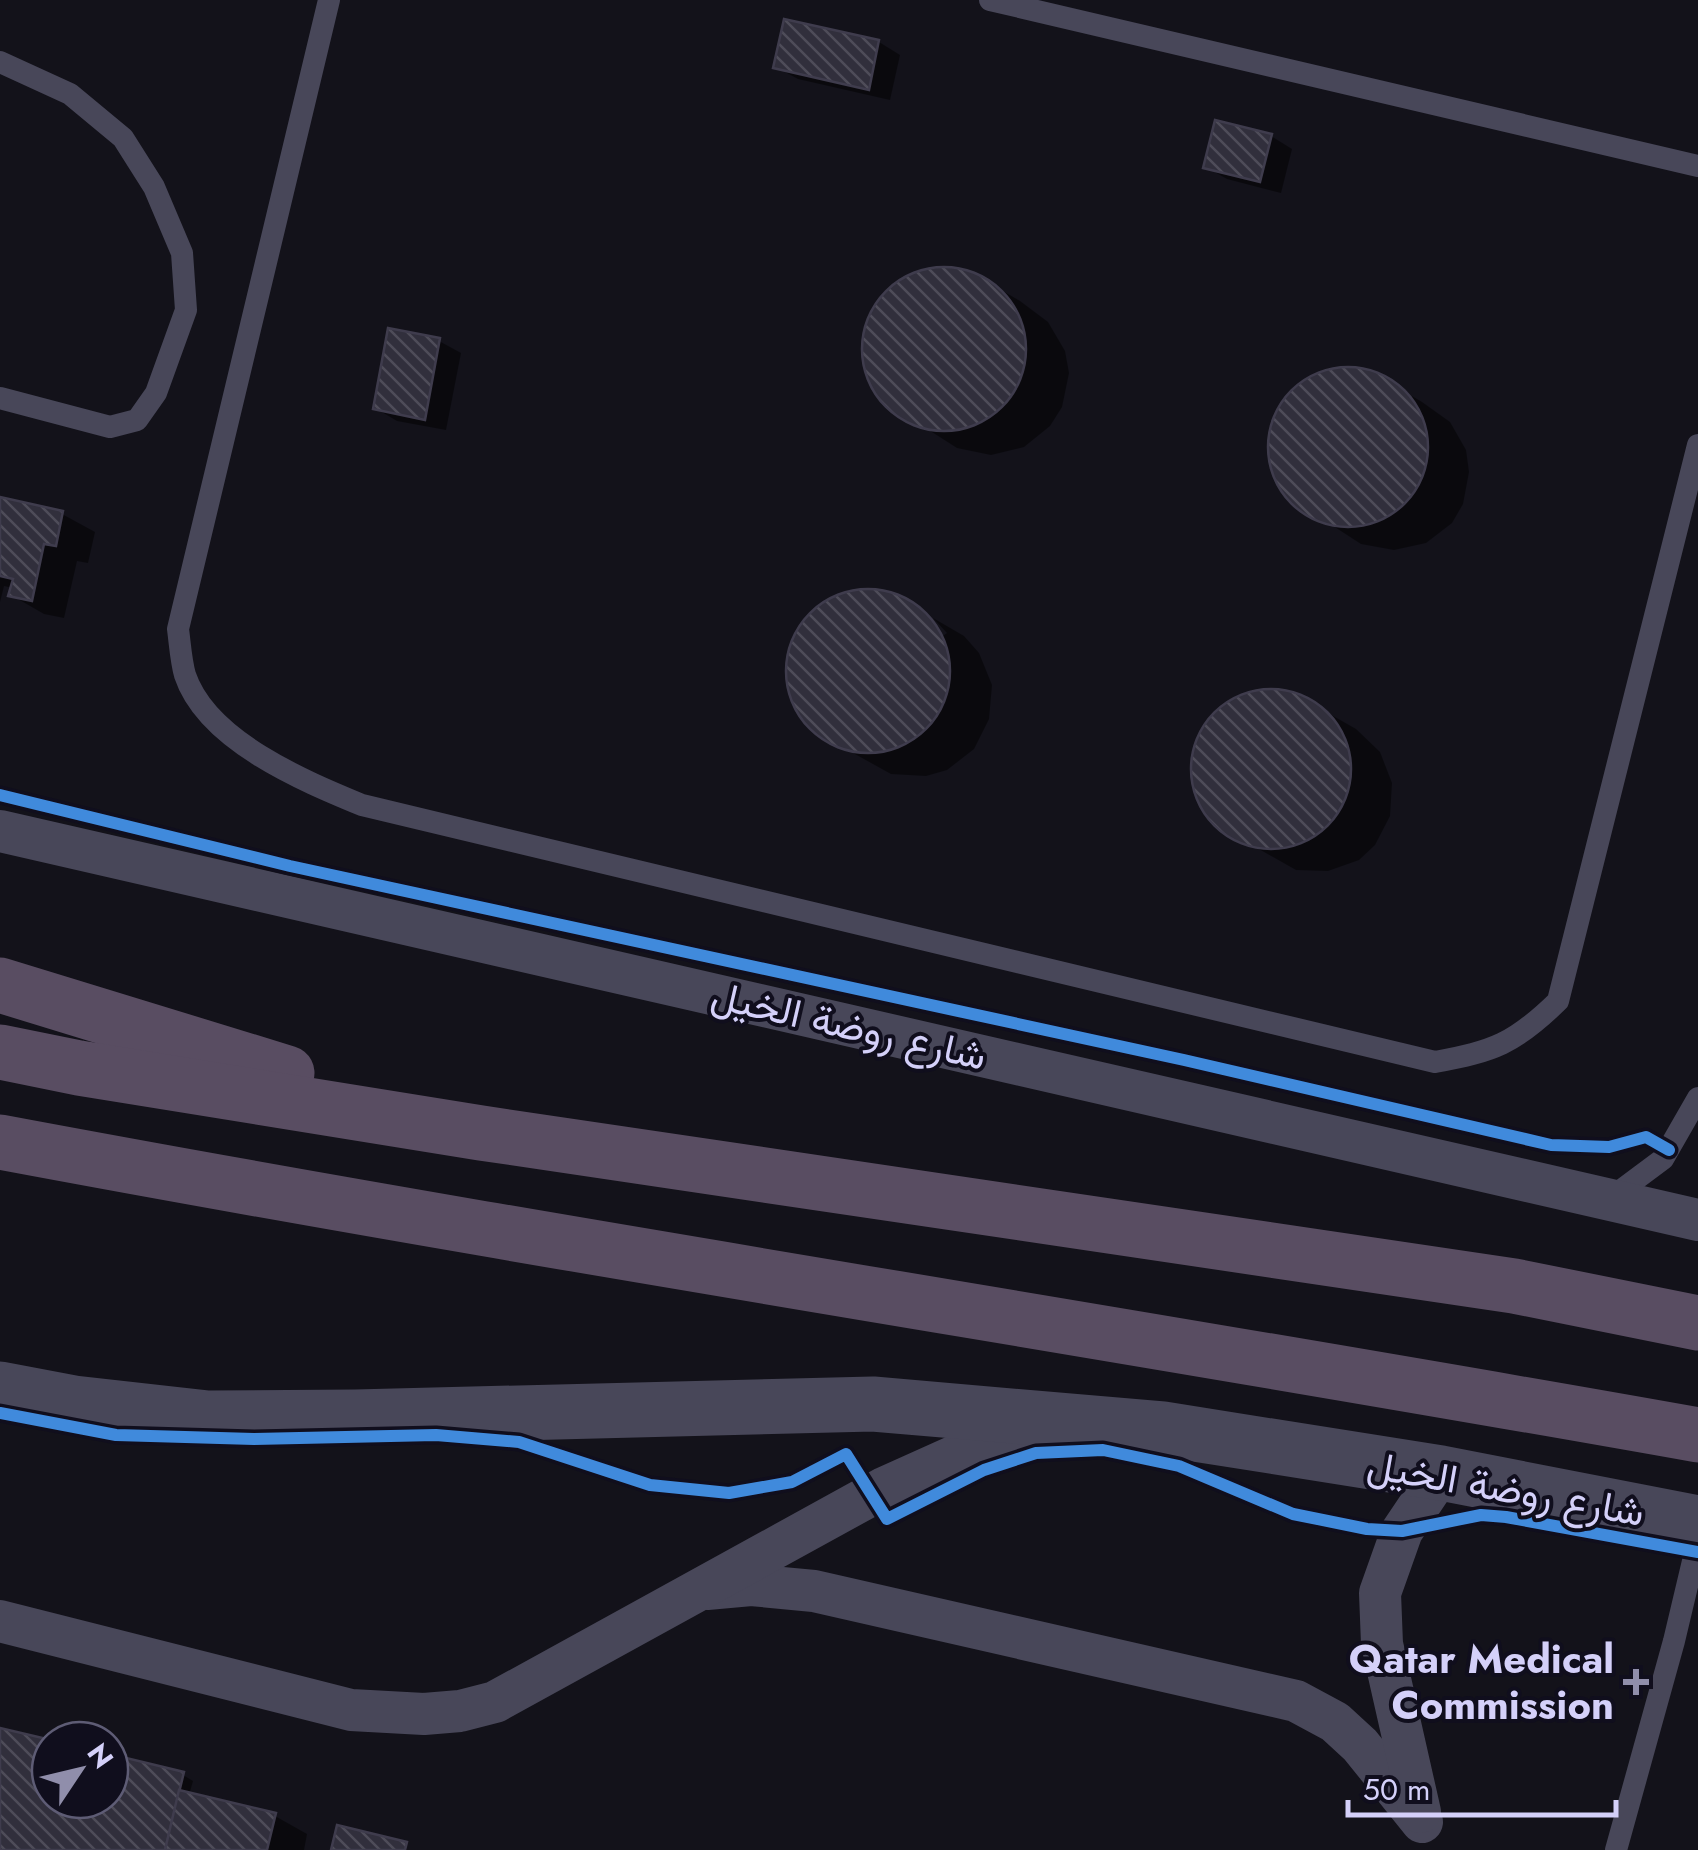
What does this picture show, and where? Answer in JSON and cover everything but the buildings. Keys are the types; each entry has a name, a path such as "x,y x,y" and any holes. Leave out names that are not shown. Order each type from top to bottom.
{"highway":[{"path":"0,986 481,1132"},
{"path":"0,1052 98,1072 481,1132 1514,1286 1698,1323"},
{"path":"0,1142 539,1240 1698,1435"}],"street":[{"name":"شارع روضة الخيل","path":"0,831 1698,1220"},
{"name":"شارع روضة الخيل","path":"0,1390 74,1403 208,1418 873,1404 1164,1430 1441,1472 1698,1523"},
{"path":"0,1620 351,1710 424,1714 460,1711 514,1694 688,1593 884,1488 973,1448 1055,1419"},
{"path":"1425,1836 1382,1644 1380,1594 1402,1532 1441,1472"},
{"path":"688,1593 751,1584 814,1591 1296,1701 1335,1722 1360,1745 1425,1836"}],"lane":[{"path":"329,0 178,629 186,677 209,713 261,759 362,805 1435,1062 1483,1053 1527,1032 1558,1002 1698,445"},
{"path":"990,0 1698,166"},
{"path":"0,62 70,94 123,138 154,187 182,253 186,310 156,393 137,420 110,426 0,398"},
{"path":"1608,1200 1663,1159 1698,1098"},
{"path":"1616,1850 1698,1540"},
{"path":"1674,1641 1698,1646"}],"cycle path":[{"path":"0,795 290,866 1184,1060 1551,1145 1609,1147 1646,1137 1669,1150"},
{"path":"0,1413 116,1435 254,1439 436,1435 519,1442 650,1485 729,1493 792,1482 846,1454 887,1519 984,1470 1036,1453 1103,1450 1179,1466 1293,1514 1367,1529 1402,1531 1481,1515 1698,1552"}],"place":[{"name":"Qatar Medical Commission","path":"1636,1682"}]}
